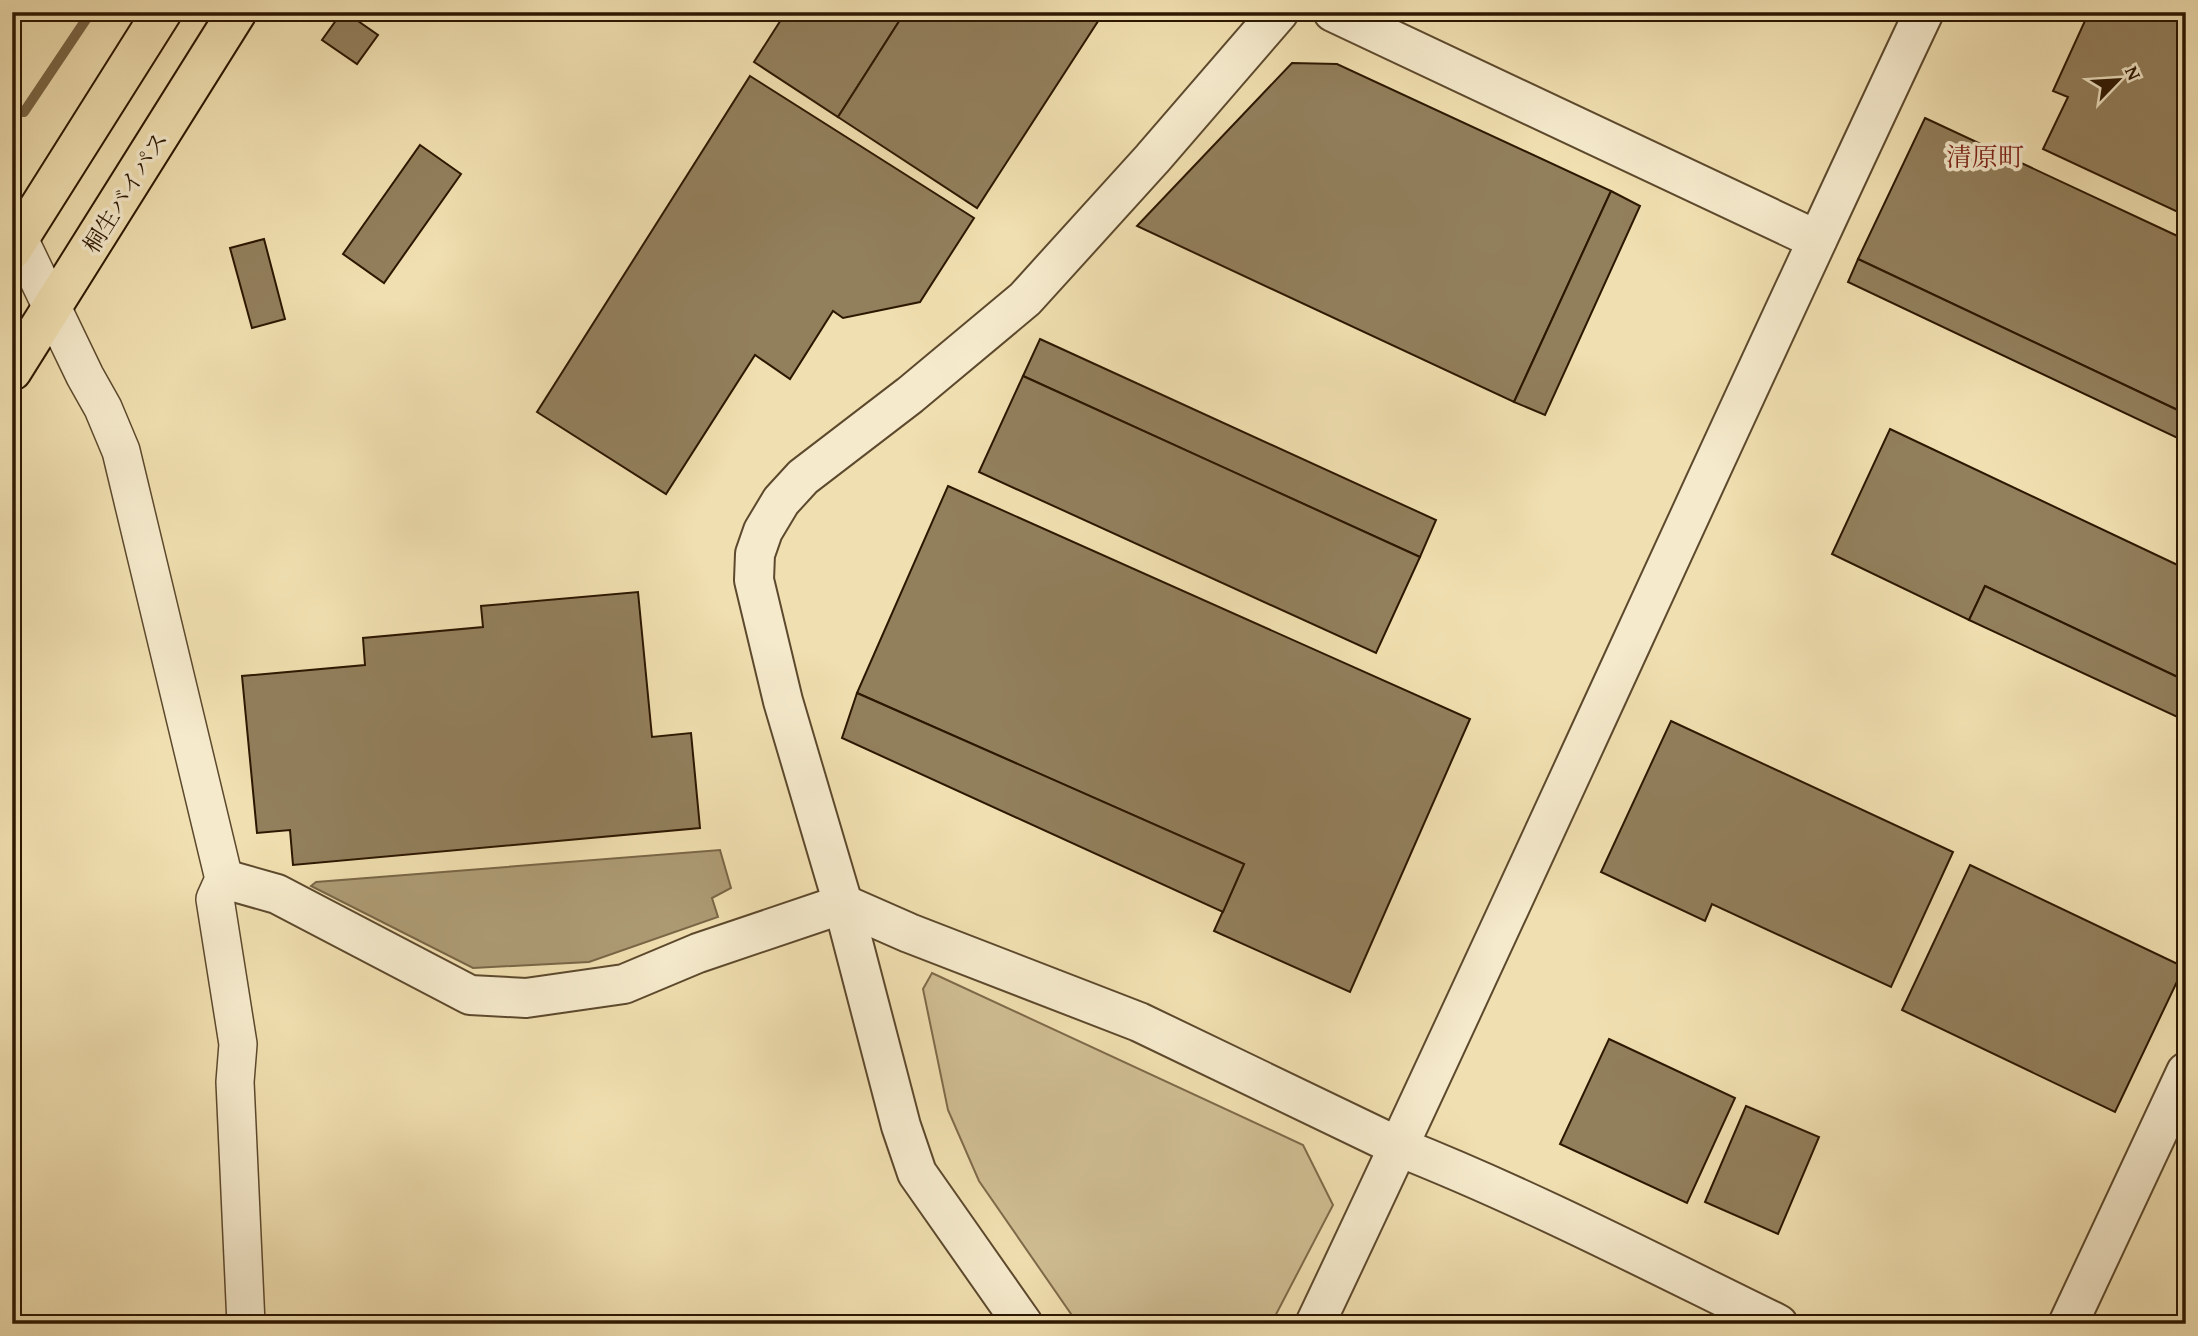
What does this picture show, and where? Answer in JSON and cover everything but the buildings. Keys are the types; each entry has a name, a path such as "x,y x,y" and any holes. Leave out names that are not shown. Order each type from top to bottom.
{"highway":[{"path":"14,237 162,12"},
{"name":"桐生バイパス","path":"12,371 237,12"}],"street":[{"path":"1023,1324 917,1173 901,1126 843,904 783,701 754,580 755,554 763,531 781,502 803,477 910,395 1025,299 1152,159 1279,12"},
{"path":"1333,12 1816,240"},
{"path":"1315,1324 1924,12"},
{"path":"14,237 103,408 121,451 224,879 215,899 238,1044 235,1082 246,1324"},
{"path":"224,879 277,894 470,995 526,998 624,984 698,953 843,904 909,933 1139,1022 1399,1147 1553,1215 1778,1324"},
{"path":"2067,1324 2186,1072"}],"shaded area":[{"path":"720,850 731,888 712,898 718,917 589,962 473,968 311,886 316,882"},
{"path":"932,973 1303,1145 1333,1205 1271,1324 1078,1324 979,1181 948,1110 923,989"}],"waterway":[{"path":"24,112 91,12"}],"district":[{"name":"清原町","path":"1985,156"}]}
